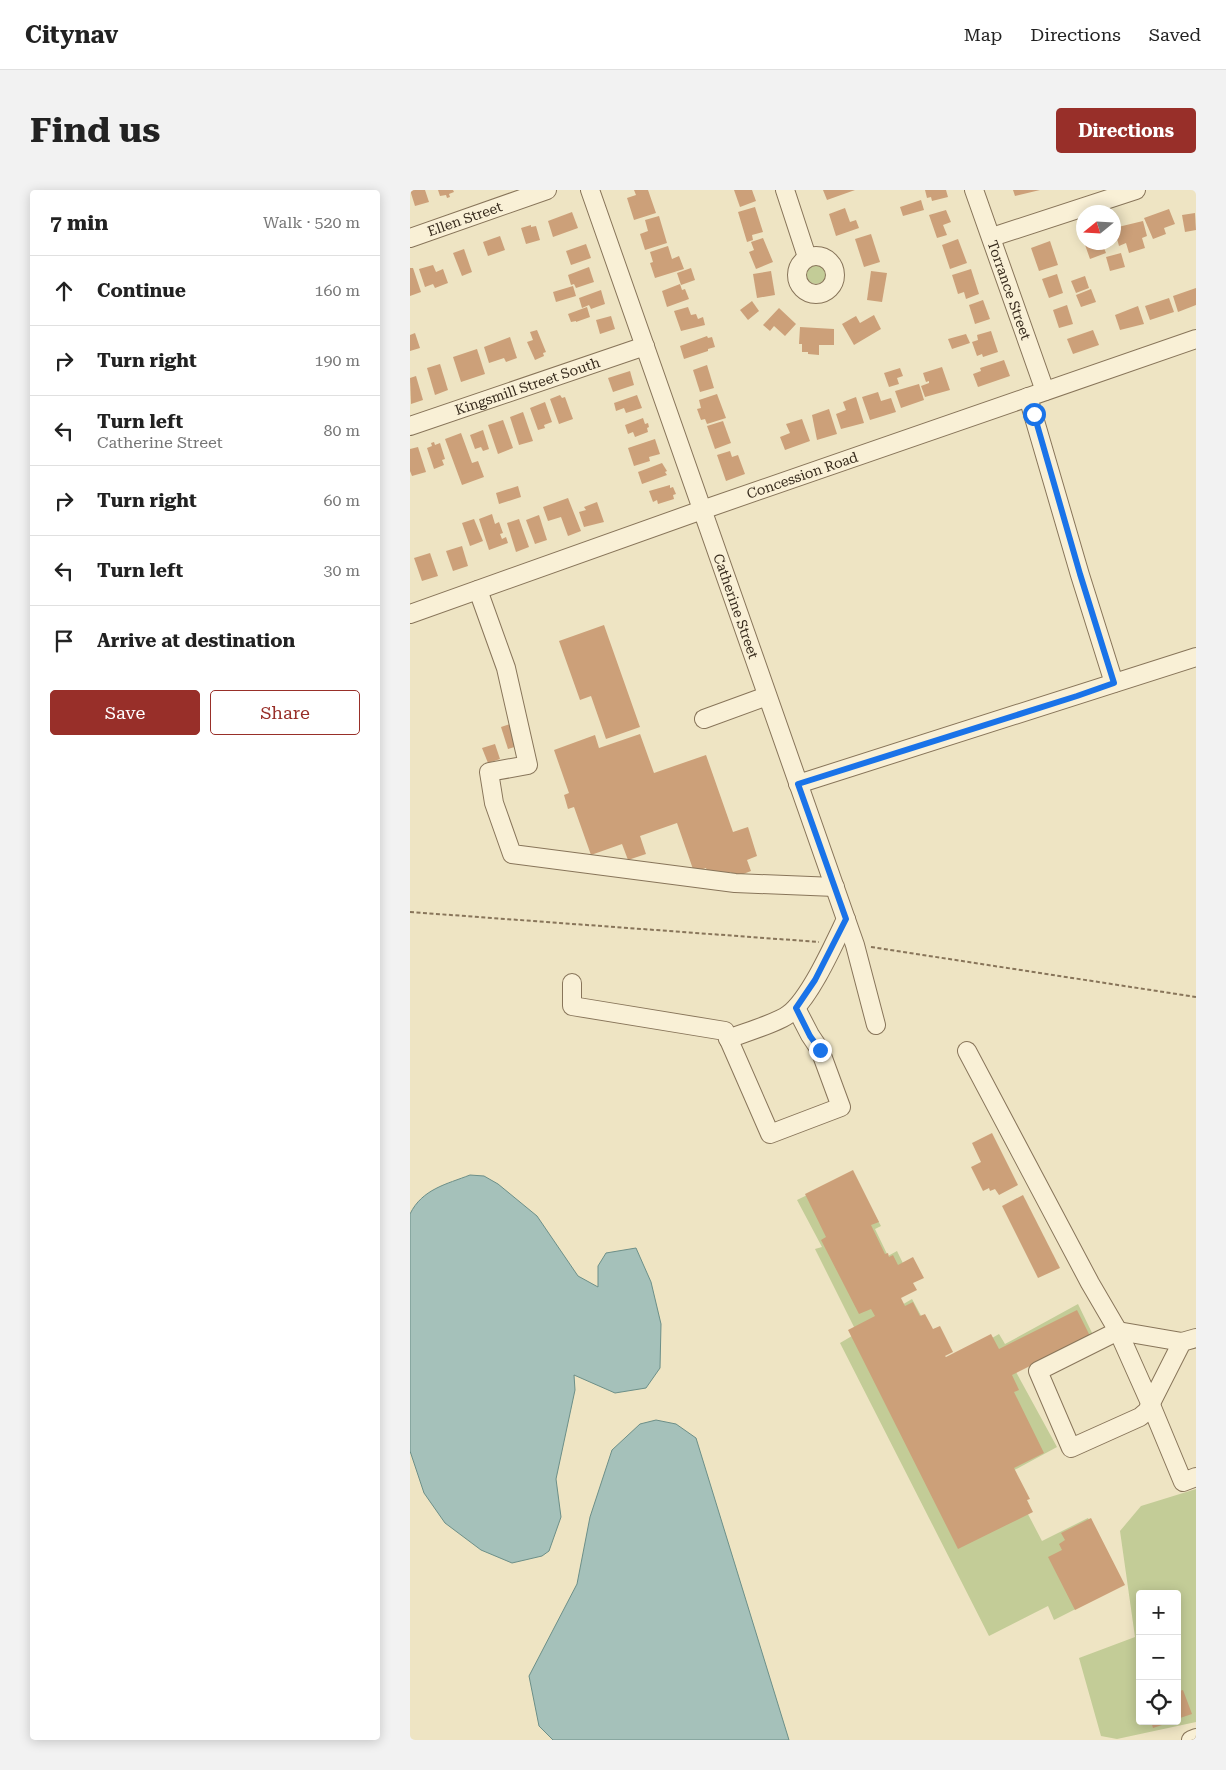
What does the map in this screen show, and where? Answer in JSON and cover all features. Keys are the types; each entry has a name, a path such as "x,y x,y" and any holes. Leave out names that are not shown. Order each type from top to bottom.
{"street":[{"name":"Ellen Street","path":"410,238 547,190"},
{"name":"Catherine Street","path":"590,190 855,944 876,1025"},
{"path":"785,190 808,257"},
{"name":"Torrance Street","path":"974,190 1045,391"},
{"path":"992,237 1136,190"},
{"name":"Concession Road","path":"410,614 702,510 1196,339"},
{"name":"Kingsmill Street South","path":"410,426 645,346"},
{"path":"1028,397 1114,683"},
{"path":"478,590 506,668 528,765 489,772 494,803 512,854 735,883 835,887"},
{"path":"798,784 1196,657"},
{"path":"704,720 767,696"},
{"path":"728,1039 787,1016 796,1008 815,980 846,919"},
{"path":"572,983 572,1006 724,1031 770,1134 841,1107 820,1050 810,1036 796,1008"},
{"path":"967,1051 1090,1283 1118,1331 1151,1405 1182,1482 1196,1477"},
{"path":"1118,1331 1189,1340 1147,1411 1140,1417 1071,1448 1038,1371 1118,1331"},
{"path":"1191,1740 1196,1738"}],"path":[{"path":"410,912 834,943"},
{"path":"855,944 1196,998"}],"green space":[{"path":"812,264 820,264 826,270 826,278 820,284 812,284 806,278 806,270"},
{"path":"852,1173 881,1226 875,1229 888,1256 897,1251 914,1286 894,1296 900,1306 912,1299 947,1364 999,1334 1005,1344 1078,1304 1095,1339 1063,1347 1016,1372 1057,1447 1007,1474 1042,1541 1088,1518 1123,1585 1054,1620 1048,1606 989,1636 840,1343 857,1333 815,1249 822,1247 797,1200"},
{"path":"1196,1489 1196,1722 1117,1739 1101,1736 1079,1658 1135,1637 1120,1531 1141,1506"}],"water":[{"path":"470,1175 484,1176 498,1184 537,1216 578,1276 598,1287 598,1266 606,1253 636,1248 651,1282 661,1324 660,1368 646,1388 615,1393 574,1375 575,1390 556,1479 561,1517 549,1551 542,1556 512,1563 481,1550 445,1523 424,1493 410,1451 410,1214 428,1193"},
{"path":"656,1420 676,1424 696,1438 789,1740 553,1740 539,1726 529,1676 577,1584 590,1517 612,1450 640,1424"}],"building":[{"path":"410,190 425,190 429,202 415,206"},
{"path":"438,190 453,190 454,192 449,194 450,197 447,198 446,195 440,196"},
{"path":"634,190 648,190 656,213 634,220 627,198 636,195"},
{"path":"734,190 752,190 756,201 740,207"},
{"path":"823,190 855,190 827,200"},
{"path":"925,190 946,190 948,197 932,201 931,197 927,198"},
{"path":"1013,190 1040,190 1015,196"},
{"path":"921,200 924,210 903,216 900,207"},
{"path":"755,207 763,232 752,235 753,240 747,242 738,212"},
{"path":"845,208 850,222 856,220 859,228 836,236 829,214"},
{"path":"1169,209 1175,224 1164,228 1166,234 1153,239 1144,218"},
{"path":"946,210 951,222 943,225 947,235 937,238 929,215"},
{"path":"572,212 578,228 553,237 548,221"},
{"path":"1195,213 1196,230 1185,232 1182,215"},
{"path":"659,216 667,243 645,250 640,234 648,231 645,220"},
{"path":"1143,221 1147,236 1142,238 1145,248 1129,253 1126,243 1121,245 1121,226"},
{"path":"531,225 531,227 536,226 540,240 526,244 521,228"},
{"path":"871,234 880,262 864,267 855,239"},
{"path":"500,236 505,250 488,256 483,242"},
{"path":"763,238 773,262 756,269 749,252 754,250 751,242"},
{"path":"958,239 967,263 950,269 942,245"},
{"path":"1050,241 1058,265 1039,271 1031,248"},
{"path":"586,244 591,258 571,265 566,251"},
{"path":"668,246 672,259 679,256 684,269 655,278 650,263 653,262 650,252"},
{"path":"464,249 472,272 462,276 453,253"},
{"path":"1087,250 1105,250 1106,253 1090,259"},
{"path":"1121,253 1125,267 1110,271 1106,257"},
{"path":"433,265 436,272 443,269 448,283 435,288 433,284 425,287 419,269"},
{"path":"589,267 594,282 576,288 574,284 571,285 568,275"},
{"path":"410,268 413,268 421,292 410,296"},
{"path":"691,268 695,280 681,285 677,273"},
{"path":"971,269 979,294 966,299 964,292 958,294 952,275"},
{"path":"771,271 775,295 757,298 753,274"},
{"path":"871,271 887,273 882,302 867,300"},
{"path":"1057,274 1063,293 1049,298 1042,279"},
{"path":"1085,276 1089,288 1076,293 1071,281"},
{"path":"680,284 682,290 685,289 689,299 667,307 662,291"},
{"path":"573,286 576,296 556,302 553,292"},
{"path":"1196,288 1196,305 1178,312 1173,296"},
{"path":"1091,289 1096,302 1081,307 1076,295"},
{"path":"601,290 605,304 591,309 589,305 582,308 579,298"},
{"path":"1169,298 1174,312 1150,320 1145,306"},
{"path":"983,300 990,319 975,324 969,305"},
{"path":"752,301 759,311 748,320 740,310"},
{"path":"1067,305 1073,324 1059,328 1053,310"},
{"path":"1138,306 1144,324 1120,330 1115,315"},
{"path":"587,307 590,317 571,322 568,314"},
{"path":"688,307 691,315 696,314 698,319 703,317 705,325 681,331 674,311"},
{"path":"779,308 796,324 785,336 774,326 770,331 763,325"},
{"path":"874,315 881,329 854,345 842,324 856,316 860,323"},
{"path":"611,316 615,329 600,334 596,320"},
{"path":"800,327 834,329 834,345 819,345 819,355 802,352 802,344 799,344"},
{"path":"537,330 546,352 543,353 544,356 535,360 527,342 533,340 530,332"},
{"path":"1093,330 1099,345 1073,354 1067,339"},
{"path":"991,331 998,352 983,357 982,354 977,356 972,342 978,340 977,335"},
{"path":"415,333 420,348 410,351 410,335"},
{"path":"966,334 970,343 952,349 948,339"},
{"path":"707,336 708,338 712,337 715,347 684,359 680,346"},
{"path":"510,337 517,358 506,362 504,358 489,363 484,347"},
{"path":"477,349 485,374 461,382 453,357"},
{"path":"1004,360 1010,376 978,387 973,374 981,371 980,368"},
{"path":"440,364 448,390 435,395 427,368"},
{"path":"707,365 714,388 700,392 693,370"},
{"path":"942,367 950,390 925,397 921,386 929,383 929,381 926,382 923,373"},
{"path":"900,368 903,376 897,378 899,384 889,387 884,373"},
{"path":"630,371 634,385 613,392 608,378"},
{"path":"416,376 423,400 411,404 410,378"},
{"path":"919,384 924,400 901,408 895,391"},
{"path":"878,392 881,401 891,398 896,412 870,420 862,397"},
{"path":"717,394 726,418 707,424 705,419 701,420 697,409 701,408 699,400"},
{"path":"560,395 562,398 565,397 573,419 559,424 550,399"},
{"path":"637,395 642,408 626,413 624,408 616,411 614,403"},
{"path":"856,397 864,423 841,429 836,414 846,410 843,402"},
{"path":"545,402 552,422 544,425 545,428 538,430 530,408"},
{"path":"829,409 837,434 817,440 812,415"},
{"path":"523,412 533,441 519,445 510,417"},
{"path":"643,418 645,424 648,423 648,432 635,437 633,432 628,434 625,425"},
{"path":"802,419 810,441 785,450 780,437 790,433 786,424"},
{"path":"503,420 513,448 498,454 488,425"},
{"path":"723,421 731,443 715,449 707,426"},
{"path":"483,430 489,449 483,451 481,447 475,449 470,435"},
{"path":"461,433 472,463 478,461 484,477 462,485 445,439"},
{"path":"655,439 660,454 649,457 650,461 634,466 628,448"},
{"path":"434,442 435,445 440,443 445,459 442,460 444,465 434,469 427,448 432,446 431,443"},
{"path":"418,447 426,472 412,476 410,471 410,449"},
{"path":"730,451 732,457 738,455 745,474 726,481 717,455"},
{"path":"662,463 667,471 665,472 667,475 642,484 638,472"},
{"path":"670,485 670,488 673,487 676,494 673,495 674,499 658,504 657,500 653,502 649,491"},
{"path":"518,486 521,497 499,504 496,493"},
{"path":"568,498 581,531 568,536 561,517 548,521 543,507"},
{"path":"597,502 604,522 584,527 579,512 586,510 584,507"},
{"path":"492,514 495,524 499,522 503,533 500,534 502,539 506,537 508,543 489,550 479,519"},
{"path":"539,515 547,540 535,544 526,520"},
{"path":"474,519 483,541 470,546 462,523"},
{"path":"519,519 529,547 516,552 507,523"},
{"path":"462,546 468,566 453,571 446,551"},
{"path":"430,553 438,576 422,581 414,558"},
{"path":"604,625 640,727 606,739 591,696 580,700 559,641"},
{"path":"513,723 521,745 508,749 501,727"},
{"path":"640,734 654,773 706,755 733,832 748,827 757,856 747,860 751,871 733,878 731,872 718,877 709,876 706,868 694,872 677,823 640,836 646,854 628,860 622,844 591,855 574,807 568,809 564,795 569,793 554,750 595,735 599,748"},
{"path":"495,744 500,759 488,763 482,748"},
{"path":"992,1133 1018,1185 999,1195 995,1189 990,1191 989,1188 983,1191 971,1167 981,1162 972,1143"},
{"path":"853,1170 879,1222 871,1225 885,1254 888,1253 889,1257 893,1255 898,1265 913,1257 924,1278 913,1283 917,1290 901,1298 905,1306 913,1302 920,1316 925,1314 933,1329 940,1326 953,1352 946,1357 991,1334 999,1349 1077,1310 1090,1336 1012,1375 1019,1390 1014,1392 1044,1453 1014,1468 1030,1499 1027,1500 1033,1512 958,1549 848,1330 875,1316 871,1309 859,1314 821,1240 826,1237 805,1194"},
{"path":"1023,1195 1060,1268 1038,1278 1002,1206"},
{"path":"1091,1518 1125,1585 1075,1610 1048,1557 1062,1550 1059,1544 1065,1540 1061,1533"},
{"path":"1183,1690 1192,1714 1181,1718 1181,1691"}],"route":[{"path":"820,1050 810,1036 796,1008 815,980 846,919 798,784 1114,683 1080,574 1034,414"}]}
